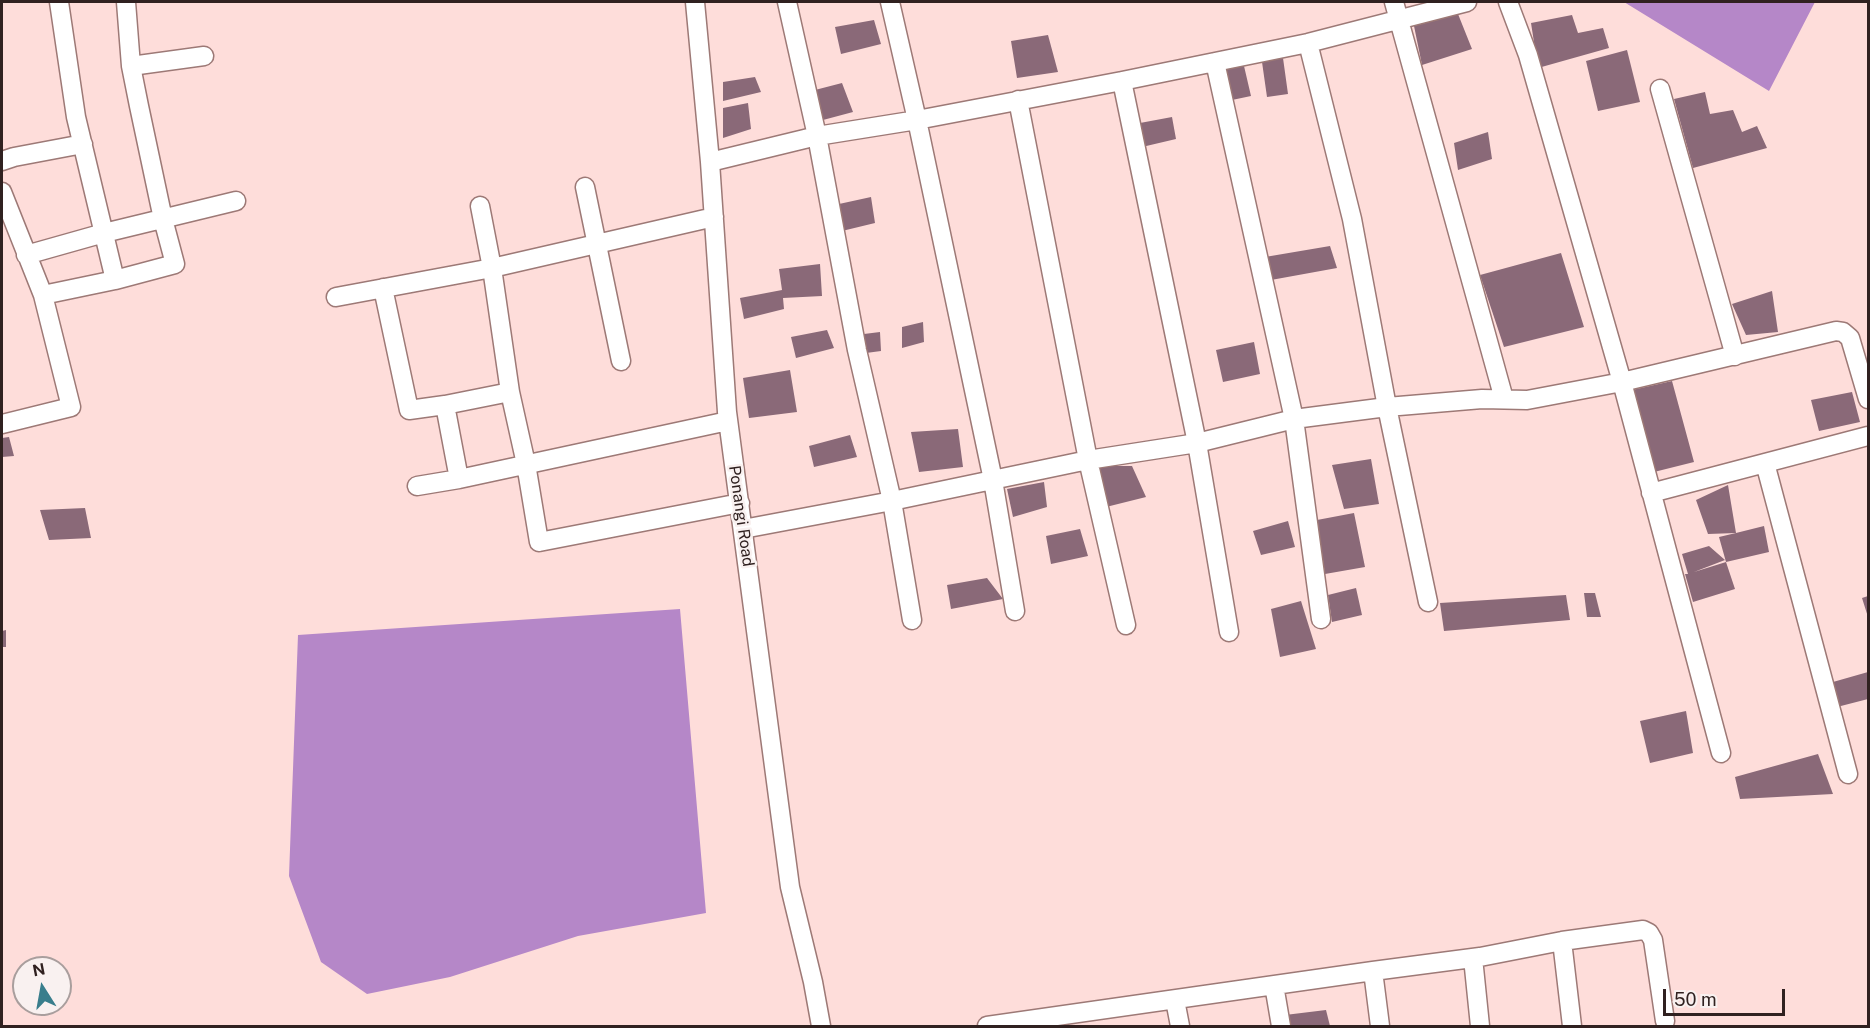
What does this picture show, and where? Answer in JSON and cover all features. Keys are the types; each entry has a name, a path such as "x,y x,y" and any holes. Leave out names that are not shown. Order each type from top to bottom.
{"street":[{"path":"59,2 76,117 115,280"},
{"path":"43,295 176,264 163,219 131,66 126,2"},
{"name":"Ponangi Road","path":"695,2 710,162 728,421 790,887 821,1026"},
{"path":"787,2 817,136 857,350 892,501 912,620"},
{"path":"890,2 993,480 1015,611"},
{"path":"1394,2 1503,399"},
{"path":"710,162 817,136 917,120 1308,44 1467,2"},
{"path":"1508,2 1528,55 1622,382 1721,753"},
{"path":"1308,44 1353,219 1387,407 1428,602"},
{"path":"131,66 204,56"},
{"path":"1215,62 1294,419 1321,619"},
{"path":"1122,81 1197,443 1228,632"},
{"path":"1660,89 1735,356"},
{"path":"1018,100 1088,460 1126,625"},
{"path":"2,161 83,144"},
{"path":"585,187 621,361"},
{"path":"2,192 43,295 71,407 2,424"},
{"path":"26,255 104,233 236,201"},
{"path":"480,206 492,268 510,392 526,464 539,542 740,503"},
{"path":"336,297 492,268 714,217"},
{"path":"383,288 409,410 510,392"},
{"path":"743,529 1088,460 1197,443 1294,419 1387,407 1503,399 1527,400 1622,382 1836,331 1843,332 1850,338 1869,399"},
{"path":"445,405 459,479"},
{"path":"417,486 728,421"},
{"path":"1651,493 1869,436"},
{"path":"1765,463 1848,774"},
{"path":"987,1026 1080,1020 1175,1000 1473,958 1562,941 1643,930 1649,933 1653,940 1665,1021"},
{"path":"1562,941 1572,1026"},
{"path":"1473,958 1480,1026"},
{"path":"1373,971 1380,1026"},
{"path":"1274,985 1281,1026"},
{"path":"1175,1000 1180,1026"}],"shaded area":[{"path":"1624,2 1815,2 1769,91"},
{"path":"680,609 706,913 578,936 450,977 367,994 321,962 289,876 298,635"}],"building":[{"path":"1458,14 1472,49 1422,65 1414,26"},
{"path":"1572,15 1578,33 1603,28 1609,48 1538,68 1531,23"},
{"path":"874,20 881,44 841,54 835,27"},
{"path":"1048,35 1058,72 1017,78 1011,41"},
{"path":"1627,50 1640,102 1598,111 1586,61"},
{"path":"1283,58 1288,94 1267,97 1262,62"},
{"path":"1244,66 1251,96 1232,100 1225,68"},
{"path":"755,77 761,92 723,101 723,82"},
{"path":"842,83 853,112 823,120 815,90"},
{"path":"1705,92 1710,114 1733,110 1742,132 1757,126 1767,148 1693,168 1674,99"},
{"path":"748,103 751,129 723,138 723,108"},
{"path":"1172,117 1176,139 1142,147 1140,123"},
{"path":"1488,132 1492,159 1458,170 1454,143"},
{"path":"871,197 875,223 842,231 839,204"},
{"path":"1330,246 1337,268 1271,280 1265,257"},
{"path":"1561,253 1584,327 1504,347 1480,275"},
{"path":"820,264 822,296 783,298 784,309 744,319 740,298 782,290 779,269"},
{"path":"1772,291 1778,332 1746,335 1732,304"},
{"path":"923,322 924,342 902,348 902,327"},
{"path":"827,330 834,348 796,358 791,337"},
{"path":"880,332 881,351 866,353 864,334"},
{"path":"1254,342 1260,374 1223,382 1216,350"},
{"path":"790,370 797,412 749,418 743,378"},
{"path":"1672,381 1694,462 1654,472 1632,390"},
{"path":"1852,392 1860,422 1819,431 1811,400"},
{"path":"958,429 963,467 919,472 911,432"},
{"path":"850,435 857,457 814,467 809,446"},
{"path":"9,437 14,456 2,457 2,438"},
{"path":"1371,459 1379,504 1344,509 1332,465"},
{"path":"1097,466 1132,466 1146,497 1106,507"},
{"path":"1044,482 1047,507 1013,517 1007,489"},
{"path":"1728,485 1736,533 1708,534 1696,500"},
{"path":"85,508 91,538 49,540 40,510"},
{"path":"1354,513 1365,567 1325,574 1317,520"},
{"path":"1288,521 1295,547 1261,555 1253,531"},
{"path":"1764,526 1769,552 1726,562 1719,537"},
{"path":"1080,529 1088,556 1051,564 1046,536"},
{"path":"1709,546 1725,560 1694,572 1726,562 1735,589 1693,602 1682,554"},
{"path":"987,578 1003,599 951,609 947,585"},
{"path":"1356,588 1362,615 1332,622 1328,595"},
{"path":"1584,593 1595,593 1601,617 1587,617"},
{"path":"1566,595 1570,620 1444,631 1440,603"},
{"path":"1868,596 1868,617 1862,598"},
{"path":"1301,601 1316,649 1280,657 1271,609"},
{"path":"6,630 6,647 2,647 2,631"},
{"path":"1868,672 1868,699 1837,707 1833,682"},
{"path":"1686,711 1693,753 1650,763 1640,721"},
{"path":"1818,754 1833,794 1740,799 1735,777"},
{"path":"1326,1010 1330,1026 1286,1026 1285,1015"}]}
